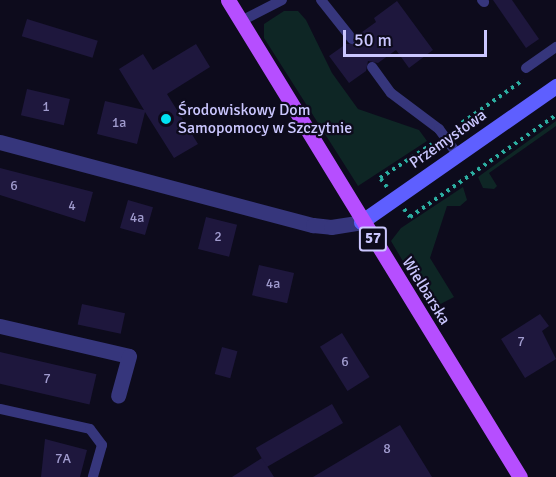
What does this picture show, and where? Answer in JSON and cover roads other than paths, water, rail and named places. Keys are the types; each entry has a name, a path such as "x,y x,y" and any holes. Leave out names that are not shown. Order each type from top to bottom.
{"main road":[{"name":"Wielbarska","path":"228,0 520,477"}],"street":[{"name":"Przemysłowa","path":"362,222 556,86"},
{"path":"0,142 313,225 331,227 362,222"},
{"path":"0,326 129,356 118,396"}],"lane":[{"path":"241,21 282,0"},
{"path":"321,0 352,39"},
{"path":"528,71 556,47"},
{"path":"372,67 391,93 431,121 457,154"},
{"path":"0,410 90,429 102,445 93,477"}],"place":[{"name":"Środowiskowy Dom Samopomocy w Szczytnie","path":"166,119"}]}
